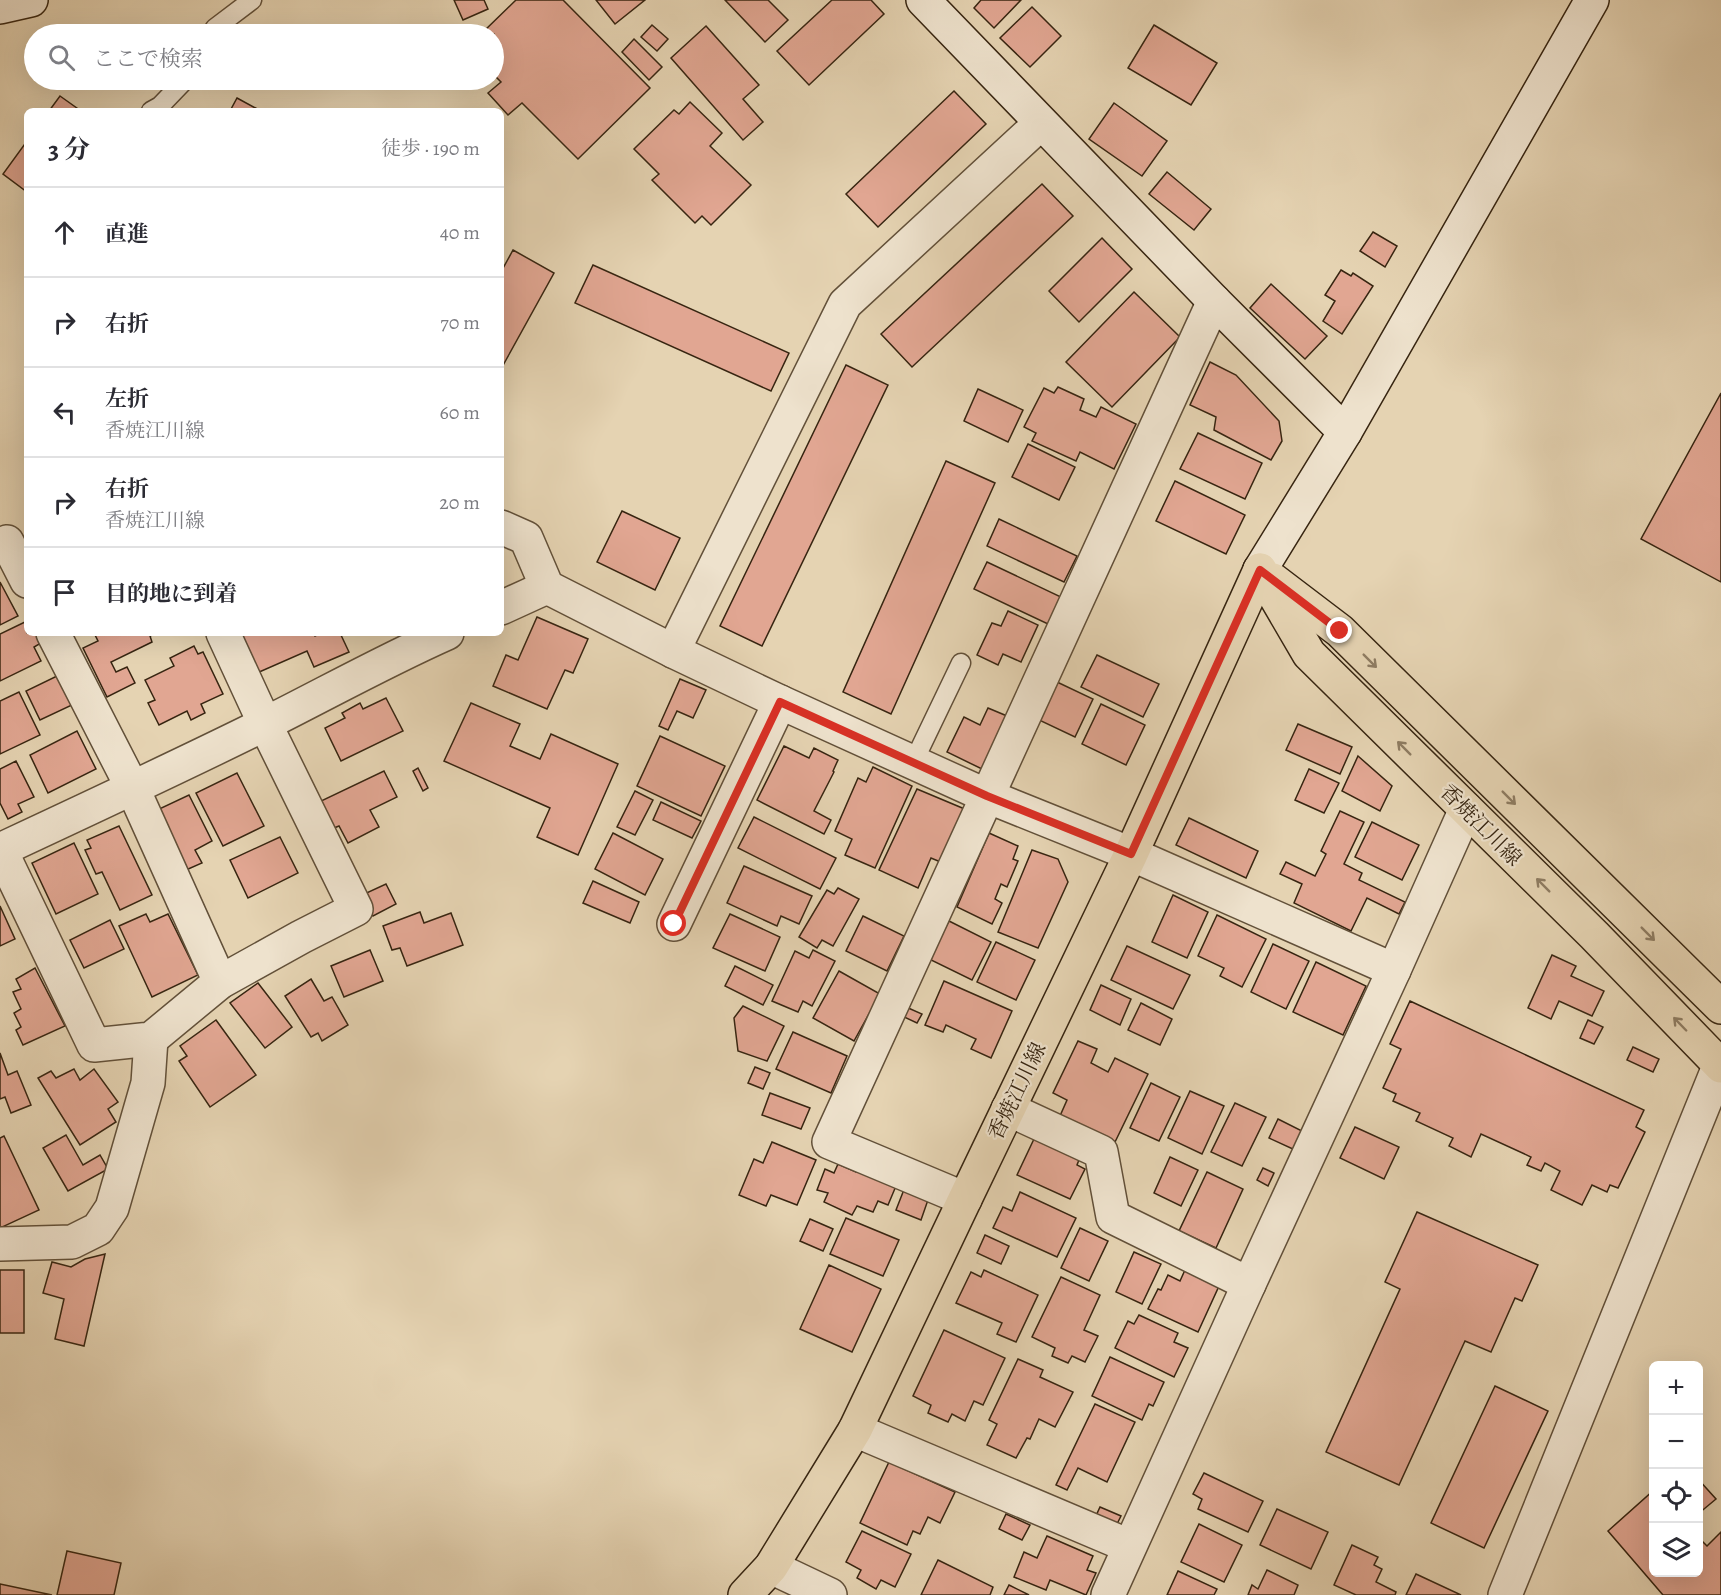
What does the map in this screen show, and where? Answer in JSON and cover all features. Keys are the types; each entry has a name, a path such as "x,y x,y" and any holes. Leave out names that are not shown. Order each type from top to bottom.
{"main road":[{"name":"香焼江川線","path":"1260,570 1309,654 1594,936 1720,1065"},
{"name":"香焼江川線","path":"745,1595 771,1567 855,1430 1131,854 1260,570"},
{"name":"香焼江川線","path":"1260,570 1340,631 1721,1006"}],"street":[{"path":"0,6 31,0"},
{"path":"923,0 1214,301 1345,432"},
{"path":"1260,570 1345,432 1592,0"},
{"path":"673,651 845,304 1041,123"},
{"path":"964,1199 829,1142 1214,301"},
{"path":"504,528 526,538 547,587 673,651 987,796 1131,854 1394,970"},
{"path":"11,539 24,573"},
{"path":"504,607 547,587"},
{"path":"55,636 133,789 220,982"},
{"path":"224,636 265,724 356,909 220,982 151,1039 94,1045 0,850 133,789 265,724 389,645 432,636"},
{"path":"674,924 780,702"},
{"path":"1108,1595 1466,809"},
{"path":"0,1244 72,1242 98,1229 112,1208 148,1083 151,1039"},
{"path":"1505,1595 1720,1065"},
{"path":"1008,1109 1101,1152 1113,1217 1249,1284"},
{"path":"855,1430 1129,1546"},
{"path":"771,1567 830,1595"}],"lane":[{"path":"220,24 252,0"},
{"path":"157,108 175,90"},
{"path":"913,763 961,663"}],"building":[{"path":"454,0 484,0 488,9 463,20"},
{"path":"516,0 563,0 650,88 578,159 522,103 508,115 488,93 492,90 504,90 504,24 491,24"},
{"path":"596,0 645,0 615,24"},
{"path":"725,0 768,0 788,20 765,42"},
{"path":"832,0 871,0 884,14 809,85 777,51"},
{"path":"981,0 1021,0 994,28 974,8"},
{"path":"1032,7 1061,36 1030,67 1000,38"},
{"path":"652,25 668,39 657,51 641,37"},
{"path":"1154,25 1217,63 1191,105 1128,68"},
{"path":"706,26 759,85 743,99 763,122 743,140 671,58"},
{"path":"634,39 662,67 649,80 622,52"},
{"path":"954,91 986,124 878,227 846,194"},
{"path":"60,96 77,108 51,108"},
{"path":"237,98 255,108 232,108"},
{"path":"690,102 722,133 710,146 751,185 711,225 702,216 695,223 652,180 659,174 634,149 674,110 679,114"},
{"path":"1114,103 1167,141 1142,176 1089,139"},
{"path":"24,145 24,190 3,174"},
{"path":"1167,172 1211,209 1194,230 1149,194"},
{"path":"1042,184 1073,216 912,367 881,334"},
{"path":"1373,232 1397,246 1385,267 1360,251"},
{"path":"1102,238 1132,269 1079,322 1049,291"},
{"path":"513,250 554,273 504,364 504,266"},
{"path":"593,265 789,353 771,391 575,303"},
{"path":"1341,270 1351,276 1353,273 1373,286 1342,334 1323,321 1335,301 1325,295"},
{"path":"1271,284 1327,336 1305,359 1250,308"},
{"path":"1134,292 1180,337 1112,407 1066,362"},
{"path":"1210,362 1236,375 1279,421 1282,441 1271,460 1214,430 1216,417 1190,405"},
{"path":"846,365 888,385 762,646 720,626"},
{"path":"1058,387 1084,399 1080,410 1096,417 1101,407 1136,424 1114,469 1080,452 1076,461 1032,441 1036,433 1024,427 1044,388 1054,393"},
{"path":"978,389 1023,410 1008,442 964,421"},
{"path":"1721,393 1721,582 1641,539"},
{"path":"1198,433 1262,463 1245,499 1180,469"},
{"path":"1028,444 1075,467 1059,500 1012,477"},
{"path":"946,461 995,483 891,714 843,692"},
{"path":"1175,481 1245,515 1226,554 1156,521"},
{"path":"622,511 680,538 655,590 597,562"},
{"path":"999,519 1077,556 1064,582 987,546"},
{"path":"987,562 1061,597 1048,624 974,589"},
{"path":"0,582 18,616 0,625"},
{"path":"1008,611 1038,625 1021,662 1003,654 998,665 977,655 992,623 1001,626"},
{"path":"537,617 588,639 573,673 565,670 547,709 493,686 506,655 518,660"},
{"path":"24,622 24,636 38,636 41,643 34,647 41,661 0,681 0,634"},
{"path":"96,636 150,636 152,642 111,662 116,672 127,667 135,683 107,697 83,648 98,641"},
{"path":"240,636 341,636 349,652 314,667 307,651 257,673"},
{"path":"194,646 198,654 203,652 223,694 201,704 205,713 191,720 187,711 159,725 148,703 155,700 145,680 174,666 170,658"},
{"path":"1097,655 1159,684 1143,717 1081,687"},
{"path":"57,676 72,705 40,720 26,691"},
{"path":"680,679 706,690 693,718 677,711 668,730 659,726"},
{"path":"1057,682 1093,699 1075,737 1039,720"},
{"path":"19,692 40,735 0,754 0,701"},
{"path":"386,698 403,731 341,761 325,728 345,718 342,713 360,703 363,709"},
{"path":"471,703 520,724 510,746 540,759 551,734 618,764 578,855 537,837 550,808 444,761"},
{"path":"1101,704 1145,725 1126,765 1082,744"},
{"path":"988,708 1007,716 982,769 947,752 964,717 980,725"},
{"path":"1298,724 1352,747 1340,774 1286,750"},
{"path":"77,731 96,769 48,793 30,755"},
{"path":"660,736 725,766 701,816 637,786"},
{"path":"784,746 809,758 814,748 838,760 814,811 831,820 824,834 757,800"},
{"path":"1358,756 1392,786 1380,811 1342,791"},
{"path":"16,761 34,797 18,804 22,812 8,819 0,803 0,769"},
{"path":"873,767 912,786 875,868 845,855 852,839 835,831 858,778 866,782"},
{"path":"418,768 428,788 423,791 413,771"},
{"path":"1309,769 1339,783 1324,813 1295,800"},
{"path":"384,771 397,797 370,810 379,827 348,843 339,826 334,828 321,801"},
{"path":"237,773 264,826 223,846 196,793"},
{"path":"917,789 967,810 943,863 931,858 918,888 879,870"},
{"path":"635,791 653,800 635,835 617,827"},
{"path":"189,795 212,841 195,850 202,863 186,870 157,810"},
{"path":"661,802 701,821 692,838 653,820"},
{"path":"1340,811 1364,822 1344,864 1362,873 1359,880 1405,902 1399,914 1367,898 1351,931 1294,903 1302,884 1280,874 1286,862 1315,876 1326,854 1321,851"},
{"path":"754,817 836,858 820,889 738,848"},
{"path":"1189,818 1258,851 1246,878 1176,845"},
{"path":"1372,822 1419,845 1402,880 1355,857"},
{"path":"119,826 152,895 120,910 102,872 96,874 85,850 91,848 87,840"},
{"path":"613,833 663,859 645,895 595,869"},
{"path":"989,833 1018,846 1013,859 1018,861 1007,887 1001,884 995,899 1002,903 992,924 957,907"},
{"path":"280,837 298,873 248,898 230,860"},
{"path":"74,843 98,894 56,914 32,863"},
{"path":"1032,850 1058,859 1068,882 1038,948 998,932"},
{"path":"744,866 812,896 799,924 781,916 777,926 727,903"},
{"path":"593,881 639,902 630,923 583,903"},
{"path":"386,884 396,904 373,916 362,895"},
{"path":"838,888 859,899 833,946 822,940 817,948 799,937 827,890 834,894"},
{"path":"1173,895 1208,912 1187,958 1152,942"},
{"path":"0,906 15,939 0,946"},
{"path":"420,912 424,923 451,913 463,945 407,966 400,948 392,950 383,926"},
{"path":"146,914 150,922 168,914 198,975 152,997 119,926"},
{"path":"730,914 780,937 765,971 713,948"},
{"path":"1217,915 1266,939 1242,987 1220,976 1224,968 1198,956"},
{"path":"863,916 904,936 887,971 846,951"},
{"path":"110,920 124,949 84,968 70,940"},
{"path":"949,921 991,942 972,980 929,959"},
{"path":"996,942 1035,960 1016,1000 977,982"},
{"path":"1273,944 1309,961 1286,1009 1251,992"},
{"path":"1127,946 1190,975 1173,1009 1111,980"},
{"path":"370,950 383,981 344,997 331,966"},
{"path":"813,950 835,961 812,1006 803,1001 798,1012 772,1001 795,951 809,958"},
{"path":"1552,955 1576,966 1571,976 1604,991 1592,1016 1559,1001 1551,1019 1528,1008"},
{"path":"1316,962 1366,986 1343,1035 1293,1012"},
{"path":"735,966 773,985 763,1005 725,986"},
{"path":"35,968 65,1026 23,1045 16,1030 21,1027 14,1013 21,1009 13,992 21,989 16,979"},
{"path":"839,971 880,994 854,1041 813,1018"},
{"path":"311,979 324,1001 332,997 348,1025 322,1041 318,1033 311,1037 285,996"},
{"path":"944,981 1012,1011 991,1058 971,1049 976,1039 946,1025 943,1032 925,1025"},
{"path":"258,983 292,1027 265,1048 230,1003"},
{"path":"1101,985 1131,999 1120,1025 1090,1010"},
{"path":"1410,1001 1644,1110 1636,1127 1645,1132 1618,1188 1610,1185 1607,1192 1592,1185 1582,1205 1551,1190 1560,1171 1545,1163 1541,1171 1527,1165 1531,1157 1481,1134 1471,1157 1449,1146 1453,1138 1416,1121 1420,1113 1393,1101 1396,1094 1383,1088 1401,1049 1390,1044"},
{"path":"1141,1003 1172,1019 1160,1045 1128,1030"},
{"path":"743,1006 784,1026 767,1061 738,1051 734,1018"},
{"path":"906,1007 922,1014 917,1023 902,1016"},
{"path":"216,1020 256,1075 210,1107 179,1061 187,1056 180,1046"},
{"path":"1588,1020 1603,1027 1594,1044 1580,1038"},
{"path":"793,1032 847,1056 831,1093 776,1069"},
{"path":"1078,1041 1097,1049 1091,1063 1108,1072 1115,1058 1148,1074 1115,1142 1060,1116 1067,1100 1053,1093"},
{"path":"1633,1047 1659,1059 1653,1072 1627,1060"},
{"path":"0,1053 8,1075 17,1071 31,1105 11,1113 5,1097 0,1099"},
{"path":"755,1067 770,1073 763,1089 748,1083"},
{"path":"74,1069 80,1080 94,1069 118,1102 108,1109 116,1122 80,1145 38,1078 51,1071 56,1078"},
{"path":"1151,1083 1180,1097 1159,1141 1130,1128"},
{"path":"1190,1091 1224,1106 1202,1154 1168,1138"},
{"path":"770,1093 810,1108 801,1129 762,1115"},
{"path":"1235,1103 1266,1117 1242,1166 1211,1152"},
{"path":"1278,1119 1304,1132 1295,1150 1269,1138"},
{"path":"1355,1127 1399,1147 1384,1179 1340,1158"},
{"path":"66,1135 83,1165 100,1155 108,1169 68,1191 43,1148"},
{"path":"4,1136 39,1210 0,1228 0,1138"},
{"path":"1034,1139 1079,1160 1077,1165 1085,1169 1070,1199 1017,1175"},
{"path":"772,1142 816,1160 797,1205 771,1195 766,1206 739,1195 754,1159 763,1163"},
{"path":"1170,1157 1198,1170 1181,1206 1154,1193"},
{"path":"838,1164 856,1172 857,1168 896,1186 888,1205 878,1201 873,1212 857,1206 852,1215 824,1202 828,1193 817,1190 825,1169 834,1173"},
{"path":"1263,1168 1274,1173 1268,1186 1257,1180"},
{"path":"1207,1172 1243,1189 1216,1248 1179,1231"},
{"path":"905,1187 929,1197 921,1220 896,1210"},
{"path":"1020,1192 1076,1218 1057,1257 993,1228 1003,1207 1012,1211"},
{"path":"1417,1212 1538,1265 1522,1301 1515,1298 1491,1352 1465,1341 1399,1485 1326,1452 1400,1289 1385,1282"},
{"path":"846,1218 899,1240 883,1276 830,1254"},
{"path":"810,1219 833,1229 823,1251 800,1241"},
{"path":"1080,1228 1108,1241 1089,1281 1061,1268"},
{"path":"985,1235 1009,1246 1001,1264 977,1253"},
{"path":"1134,1252 1161,1264 1142,1304 1116,1292"},
{"path":"105,1254 84,1346 55,1339 64,1299 43,1293 52,1262 71,1267 85,1259"},
{"path":"829,1265 881,1289 852,1352 800,1329"},
{"path":"0,1270 24,1270 24,1333 0,1333"},
{"path":"984,1270 1038,1295 1016,1342 997,1334 1002,1323 956,1303 971,1272 981,1277"},
{"path":"1185,1270 1219,1286 1198,1332 1148,1309 1168,1275 1180,1281"},
{"path":"1061,1277 1100,1295 1084,1330 1098,1336 1085,1362 1072,1356 1068,1363 1052,1356 1055,1348 1032,1337"},
{"path":"1139,1315 1178,1333 1174,1342 1188,1348 1174,1377 1115,1348 1128,1321 1134,1324"},
{"path":"944,1330 1005,1358 983,1405 974,1401 965,1421 952,1414 948,1422 928,1413 931,1405 913,1396"},
{"path":"1110,1357 1164,1382 1153,1406 1149,1404 1142,1420 1092,1396"},
{"path":"1018,1359 1043,1370 1040,1377 1073,1392 1055,1427 1039,1419 1030,1439 1027,1438 1016,1458 987,1445 997,1424 989,1420"},
{"path":"1495,1386 1548,1411 1484,1548 1431,1523"},
{"path":"1095,1404 1135,1422 1107,1482 1078,1468 1067,1490 1056,1485"},
{"path":"889,1462 955,1492 940,1523 928,1517 920,1534 913,1531 907,1545 860,1523"},
{"path":"1204,1473 1263,1501 1248,1532 1198,1509 1202,1499 1193,1494"},
{"path":"1703,1485 1716,1499 1703,1510"},
{"path":"1649,1494 1649,1577 1703,1577 1703,1542 1707,1546 1721,1532 1721,1595 1663,1595 1608,1531"},
{"path":"1100,1507 1121,1516 1115,1528 1095,1518"},
{"path":"1277,1509 1328,1532 1311,1569 1260,1545"},
{"path":"1006,1514 1030,1525 1022,1540 999,1529"},
{"path":"1199,1524 1242,1545 1224,1582 1181,1562"},
{"path":"862,1531 911,1554 895,1587 881,1580 876,1589 857,1578 861,1570 846,1562"},
{"path":"1047,1536 1093,1556 1087,1570 1096,1573 1086,1595 1050,1580 1046,1590 1014,1577 1024,1552 1037,1558"},
{"path":"1352,1545 1378,1557 1374,1565 1382,1569 1376,1582 1396,1592 1395,1595 1356,1595 1334,1585"},
{"path":"67,1551 121,1563 114,1595 57,1595"},
{"path":"938,1560 993,1587 990,1595 921,1595"},
{"path":"1267,1570 1298,1585 1294,1595 1248,1595 1252,1585 1258,1589"},
{"path":"1178,1571 1217,1589 1214,1595 1167,1595"},
{"path":"1416,1574 1461,1595 1406,1595"},
{"path":"0,1584 52,1595 0,1595"},
{"path":"1009,1585 1029,1595 1004,1595"}],"route":[{"path":"674,924 780,702 987,796 1131,854 1260,570 1340,631"}]}
